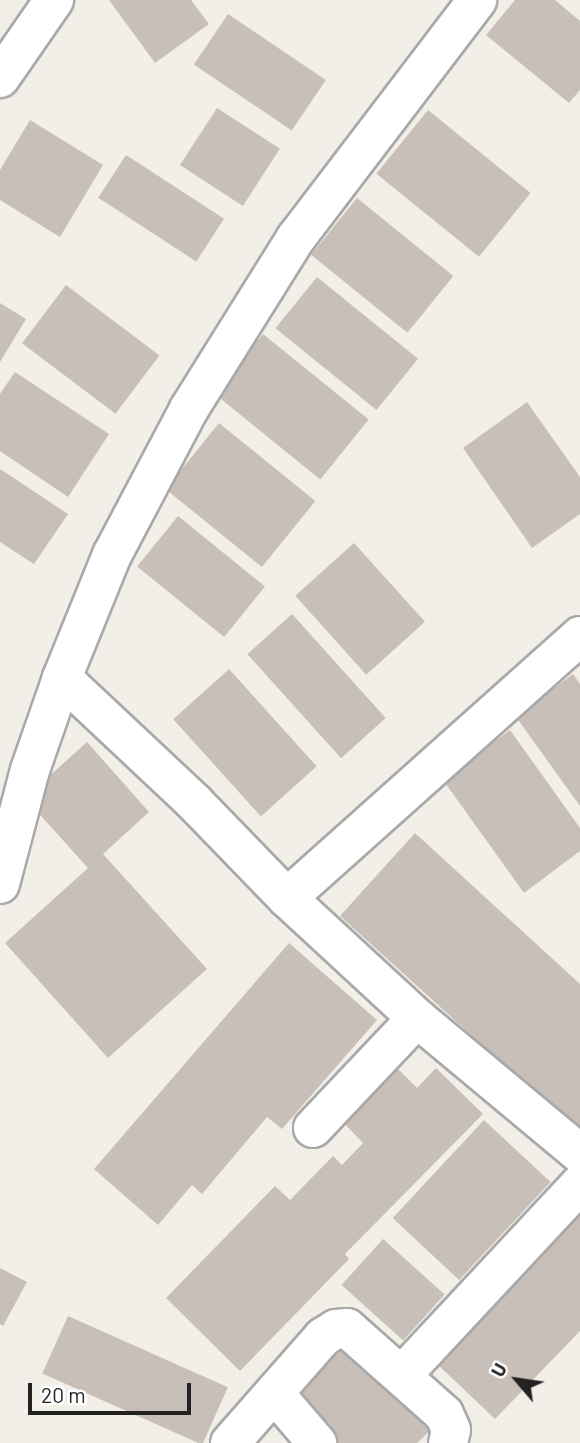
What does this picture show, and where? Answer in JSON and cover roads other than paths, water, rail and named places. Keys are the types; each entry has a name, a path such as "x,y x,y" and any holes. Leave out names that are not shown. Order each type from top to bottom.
{"street":[{"path":"0,78 54,0"},
{"path":"0,884 30,769 62,678 112,555 189,409 296,238 388,113 477,0"},
{"path":"287,898 580,636"},
{"path":"62,678 194,802 287,898 417,1018 580,1154"},
{"path":"313,1128 417,1018"},
{"path":"403,1374 580,1184"},
{"path":"230,1443 323,1337 335,1329 347,1328 403,1374 444,1413 451,1430 448,1443"},
{"path":"275,1394 317,1443"}]}
